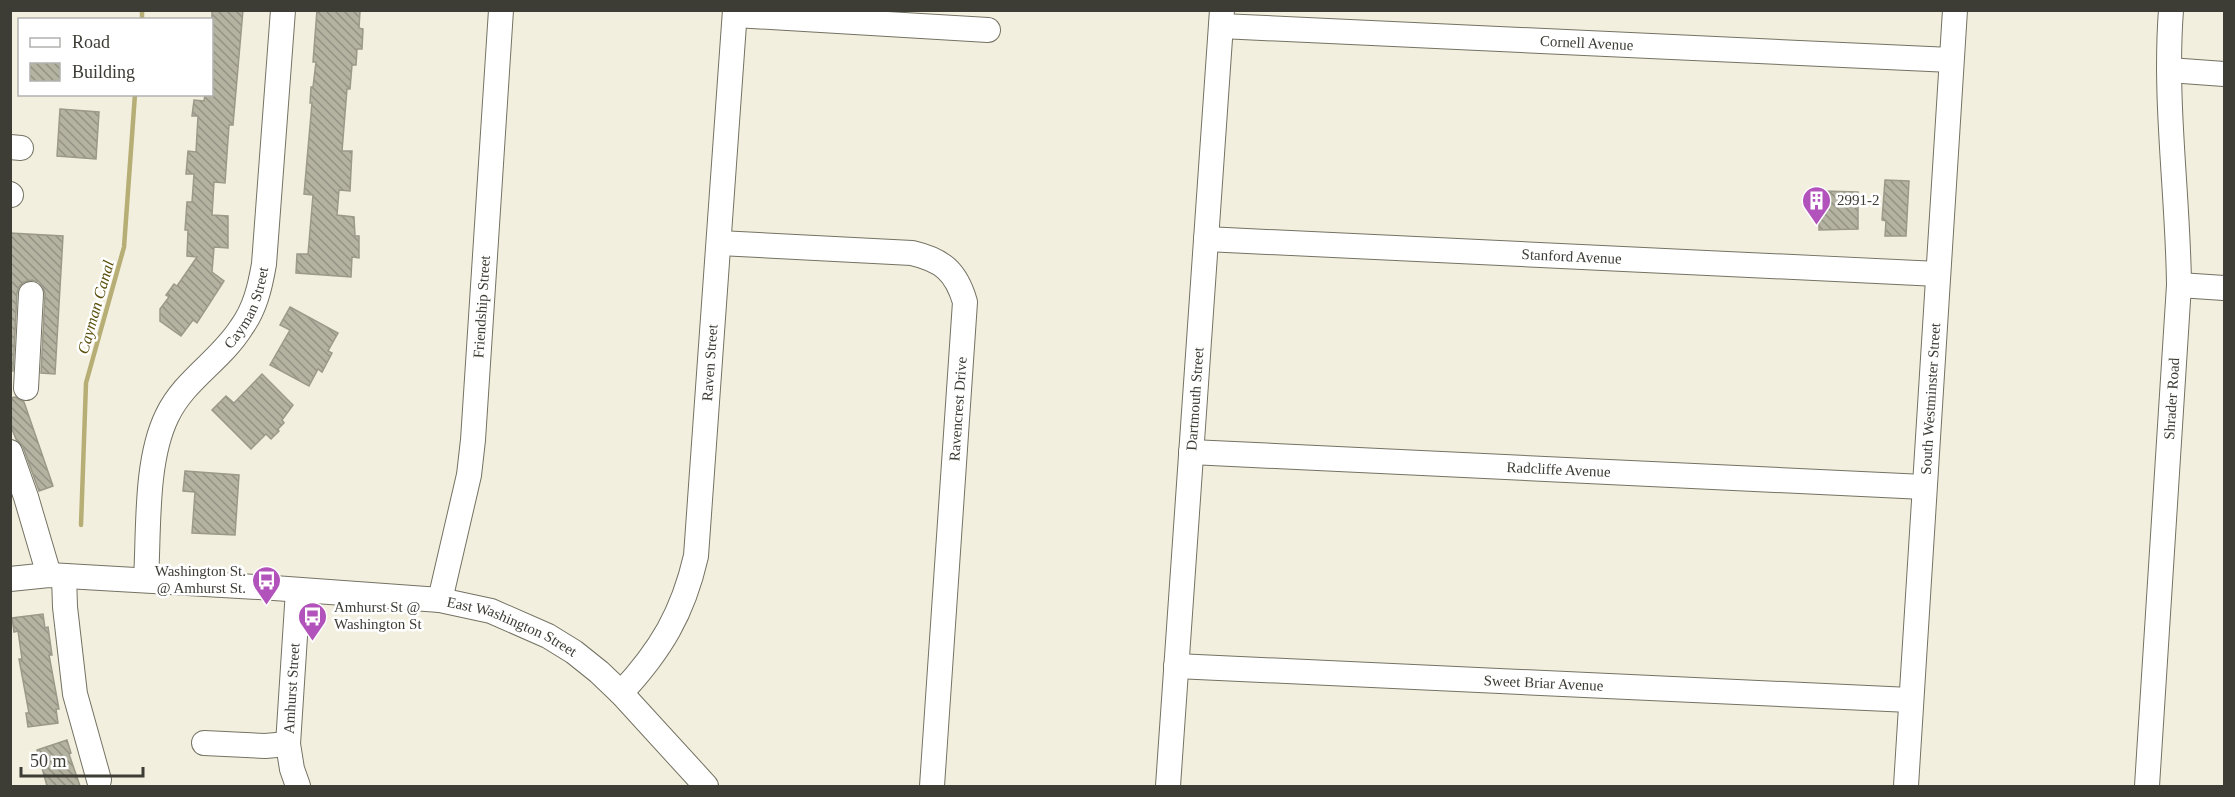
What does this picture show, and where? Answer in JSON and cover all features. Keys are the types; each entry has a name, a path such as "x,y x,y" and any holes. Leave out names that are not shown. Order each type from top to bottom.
{"street":[{"name":"Cayman Street","path":"146,580 153,468 160,432 178,397 241,329 253,308 260,287 264,264 283,10"},
{"name":"Friendship Street","path":"440,600 469,475 501,10"},
{"name":"South Westminster Street","path":"1906,786 1955,10"},
{"name":"Shrader Road","path":"2147,786 2179,285 2169,70 2171,10"},
{"path":"735,13 988,30"},
{"name":"Raven Street","path":"621,693 645,667 664,640 679,611 696,556 735,13"},
{"name":"Cornell Avenue","path":"1222,18 1952,60"},
{"name":"Dartmouth Street","path":"1168,786 1222,18"},
{"path":"2169,70 2224,74"},
{"name":"Stanford Avenue","path":"1206,239 1938,274"},
{"name":"Ravencrest Drive","path":"719,243 912,254 929,257 943,264 961,287 965,302 932,786"},
{"path":"2179,285 2224,288"},
{"path":"25,388 31,294"},
{"path":"10,452 57,576 65,607 75,694 99,780"},
{"name":"Radcliffe Avenue","path":"1191,452 1924,486"},
{"name":"East Washington Street","path":"10,579 57,576 298,590 440,600 491,611 548,636 583,659 621,693 705,786"},
{"name":"Amhurst Street","path":"298,590 288,744 292,769 298,786"},
{"name":"Sweet Briar Avenue","path":"1176,666 1910,700"},
{"path":"204,743 265,746 288,744"}],"building":[{"path":"212,10 243,10 233,125 229,125 225,183 214,182 212,215 228,216 228,248 214,247 212,272 224,281 197,323 193,320 181,336 160,321 160,309 169,297 166,295 174,284 177,286 197,257 187,256 188,230 185,230 187,202 192,202 194,174 186,174 188,151 196,152 198,116 192,116 194,100 204,101 205,96 213,96"},
{"path":"317,10 360,11 359,28 363,29 362,49 357,49 356,65 352,65 350,89 347,89 342,151 352,151 350,191 339,190 337,215 354,217 355,236 359,236 359,258 352,257 351,277 296,273 297,254 308,254 313,195 304,194 312,103 310,103 311,87 313,87 316,62 313,62"},
{"path":"60,109 99,112 96,159 57,156"},
{"path":"1885,180 1909,181 1906,236 1885,236 1886,221 1882,220"},
{"path":"1823,191 1858,192 1858,229 1819,230 1819,201 1822,201"},
{"path":"10,233 63,236 55,374 41,373 45,294 39,282 32,280 24,282 17,293 13,371 10,371"},
{"path":"290,307 338,333 328,351 332,353 322,372 318,369 309,386 270,365 290,330 280,325"},
{"path":"262,374 293,405 282,420 284,423 278,429 279,431 271,439 266,434 251,449 212,410 226,396 234,403"},
{"path":"15,397 24,402 53,486 39,491 23,447 16,439 10,424 10,398"},
{"path":"185,471 239,475 235,535 192,533 195,492 183,491"},
{"path":"43,614 45,628 48,627 52,655 49,655 59,709 56,709 58,723 28,727 26,713 29,713 19,659 22,659 18,631 14,632 12,618"},
{"path":"67,740 71,753 69,754 80,786 47,786 37,750"}],"waterway":[{"name":"Cayman Canal","path":"142,10 142,18"},
{"name":"Cayman Canal","path":"81,525 86,383 124,247 135,96"}],"place":[{"name":"2991-2","path":"1816,226"},
{"name":"Washington St. @ Amhurst St.","path":"267,606"},
{"name":"Amhurst St @ Washington St","path":"313,642"}]}
